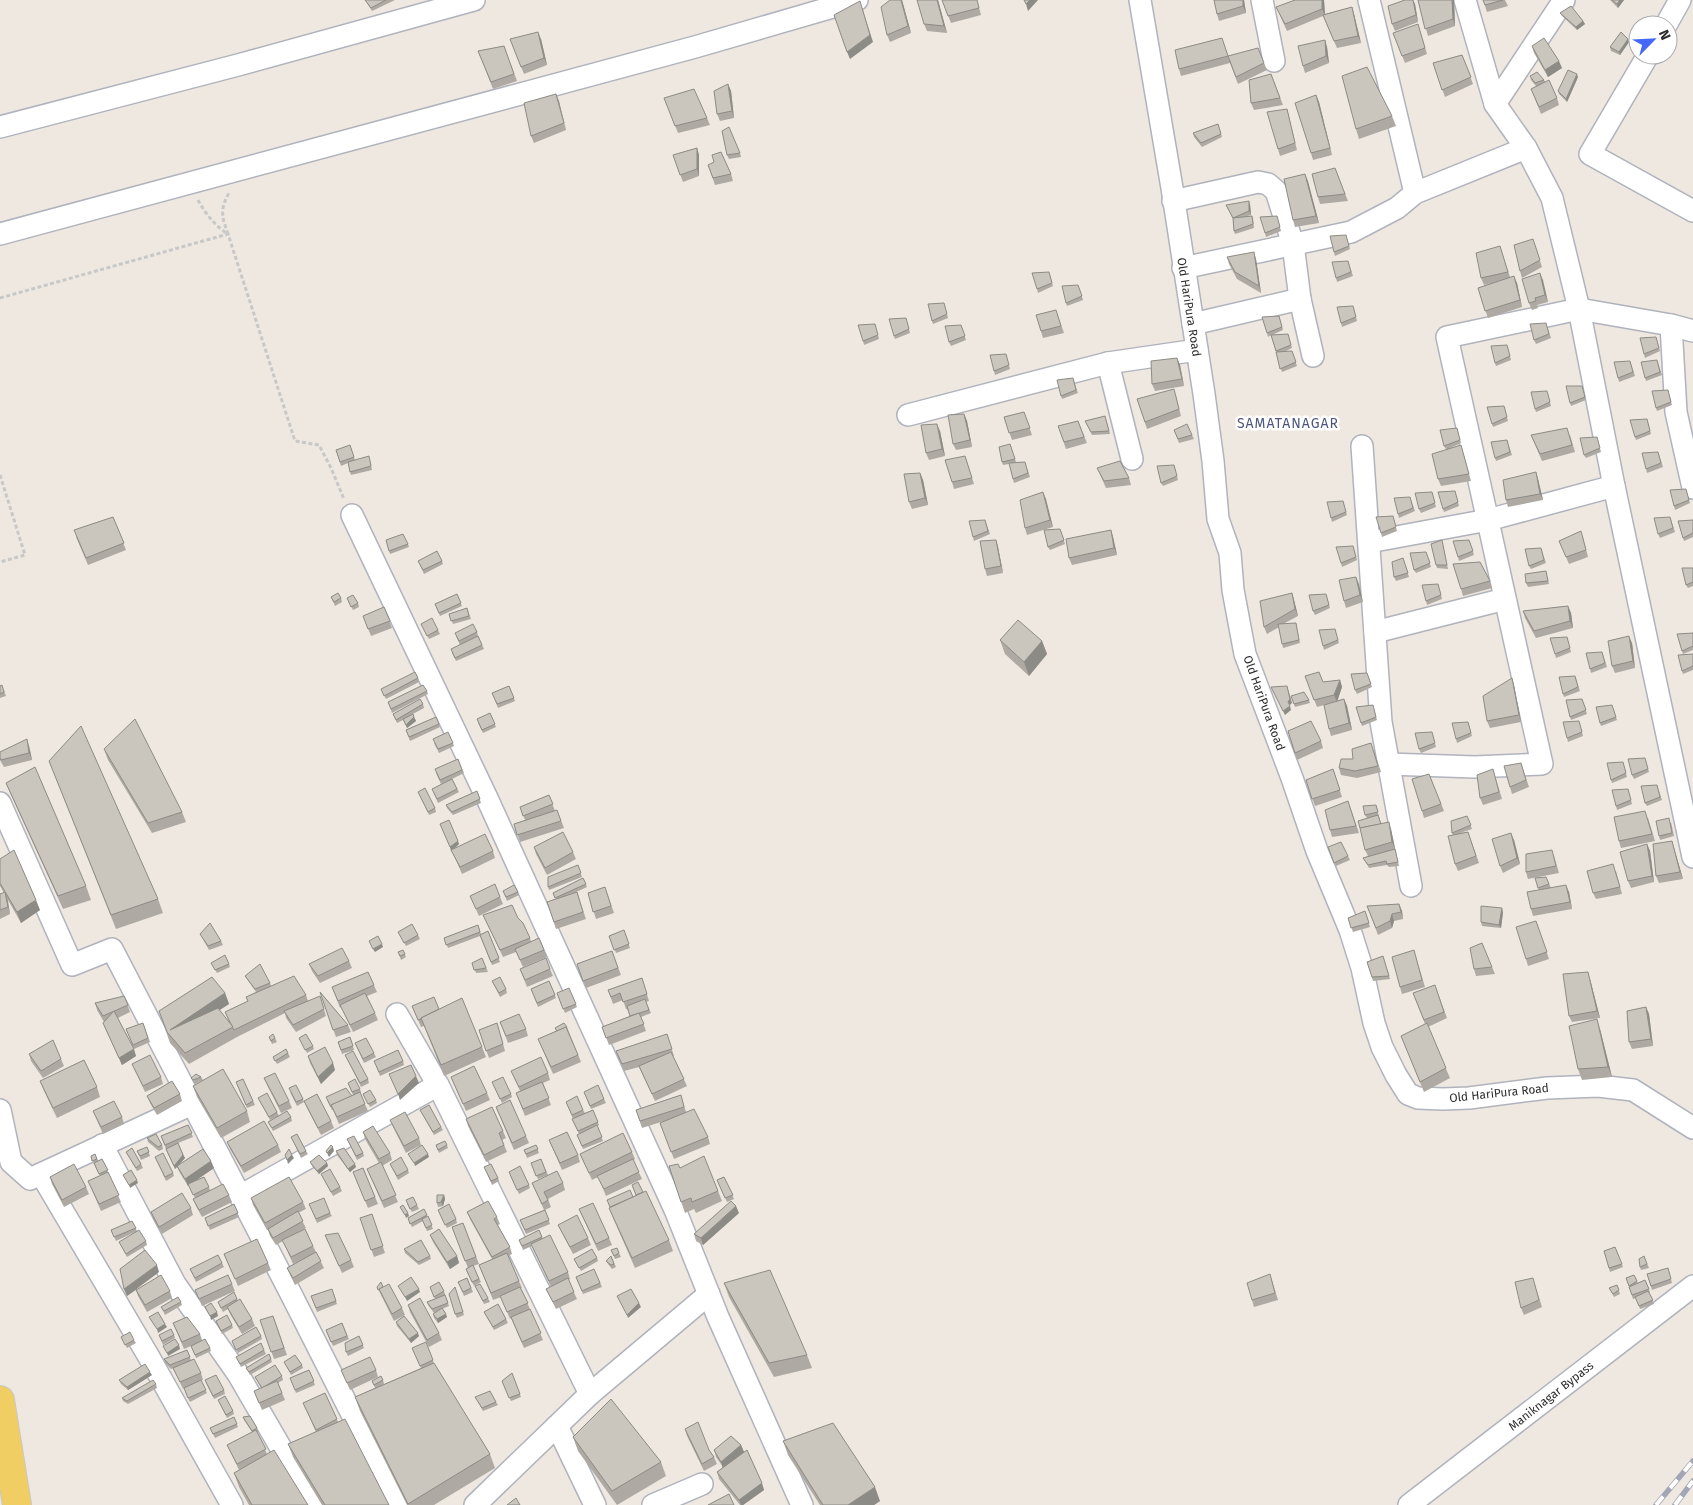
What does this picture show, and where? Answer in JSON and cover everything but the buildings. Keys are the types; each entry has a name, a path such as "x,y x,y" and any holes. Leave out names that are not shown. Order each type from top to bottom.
{"main road":[{"path":"0,1400 17,1505"}],"street":[{"path":"0,127 238,66 474,0"},
{"path":"0,234 686,50 857,0"},
{"name":"Old HariPura Road","path":"1140,0 1197,350 1213,461 1218,519 1230,553 1232,590 1245,654 1292,778 1317,851 1350,930 1362,968 1374,1023 1382,1047 1408,1094 1418,1098 1469,1098 1547,1088 1598,1086 1627,1089 1633,1090 1693,1128"},
{"path":"1262,0 1274,60"},
{"path":"1369,0 1415,193"},
{"path":"1465,0 1495,104 1526,148 1552,198 1579,308 1614,486 1693,857"},
{"path":"1495,104 1564,0"},
{"path":"1672,15 1680,0"},
{"path":"1642,65 1590,154 1693,211"},
{"path":"1183,268 1351,232 1397,208 1415,193 1526,148"},
{"path":"1173,201 1258,182 1268,184 1276,191 1293,244 1300,299 1313,356"},
{"path":"1193,324 1300,299"},
{"path":"1388,764 1475,767 1542,764 1447,337 1579,308 1693,331"},
{"path":"1671,326 1676,412 1693,488"},
{"path":"908,415 1108,363 1197,350"},
{"path":"1108,363 1132,459"},
{"path":"1362,446 1381,722 1411,886"},
{"path":"1369,542 1488,520 1614,486"},
{"path":"352,516 502,832 676,1212 708,1294 802,1505"},
{"path":"1375,632 1505,599"},
{"path":"0,803 72,965 112,949 398,1505"},
{"path":"397,1014 438,1085 590,1394"},
{"path":"240,1196 438,1085"},
{"path":"0,1110 11,1162 30,1179 192,1104"},
{"path":"102,1146 175,1284 238,1374 314,1505"},
{"path":"41,1174 149,1357 232,1505"},
{"name":"Maniknagar Bypass","path":"1409,1505 1693,1286"},
{"path":"475,1505 590,1394 708,1294"},
{"path":"557,1426 595,1505"},
{"path":"653,1505 702,1484"}],"path":[{"path":"239,170 237,179 222,204 222,219 294,441 319,445 352,516"},
{"path":"197,181 194,190 203,210 216,225 228,234"},
{"path":"0,298 228,234"},
{"path":"0,475 25,555 0,562"}],"railway":[{"path":"1656,1505 1693,1461"},
{"path":"1675,1505 1693,1481"}],"district":[{"name":"SAMATANAGAR","path":"1288,423"}]}
